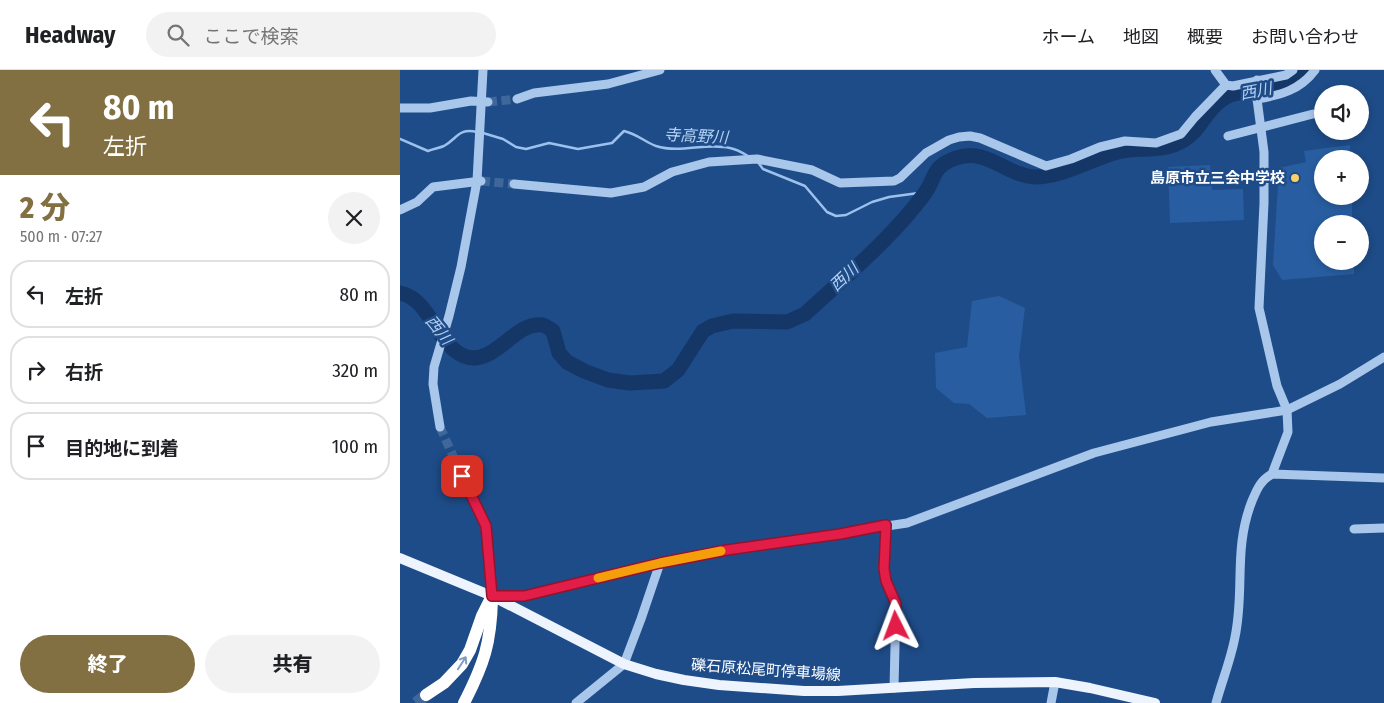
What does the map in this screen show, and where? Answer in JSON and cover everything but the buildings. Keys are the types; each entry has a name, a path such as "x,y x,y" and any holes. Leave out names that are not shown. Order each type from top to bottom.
{"highway":[{"path":"426,695 444,683 462,664 470,650 482,616 492,596"},
{"path":"464,703 479,673 488,647 492,623 492,596"}],"main road":[{"name":"礫石原松尾町停車場線","path":"400,558 492,596 624,664 656,674 718,685 804,691 974,683 1055,682 1155,703"}],"street":[{"path":"440,427 433,384 434,366 461,267 479,181 480,120 485,102 483,70"},
{"path":"517,99 534,93 608,84 660,70"},
{"path":"1215,70 1226,85 1233,86 1286,75 1293,70"},
{"path":"1257,96 1274,96 1293,90 1307,80 1315,70"},
{"path":"1216,703 1235,637 1242,533 1248,511 1259,485 1272,474 1288,432 1287,410 1277,386 1259,308 1264,203 1264,152 1257,82"},
{"path":"514,184 611,194 644,187 672,172 709,162 757,158 806,168 840,183 894,181 900,178 926,152 949,140 970,136 994,143 1037,164 1046,166 1071,159 1100,147 1125,141 1156,143 1181,134 1226,85"},
{"path":"400,108 430,108 470,101 485,102"},
{"path":"1228,136 1313,114"},
{"path":"400,210 418,202 433,187 479,181"},
{"path":"462,476 486,526 492,596 524,596 660,563 727,550 907,523 1094,453 1211,422 1287,410 1340,384 1384,357"},
{"path":"1272,474 1384,478"},
{"path":"886,525 884,569 886,581 896,604 894,688"},
{"path":"1354,528 1384,528"},
{"path":"576,703 624,664 642,618 660,563"},
{"path":"1051,703 1055,682"}],"shaded area":[{"path":"1350,145 1350,150 1314,150 1314,205 1352,205 1352,215 1314,215 1314,270 1354,270 1354,274 1282,280 1273,265 1279,168 1306,162 1304,151"},
{"path":"1210,165 1212,190 1243,189 1244,220 1170,223 1168,167"},
{"path":"999,296 1025,308 1019,356 1026,415 987,418 969,404 954,403 936,388 935,353 967,347 972,301"}],"waterway":[{"name":"西川","path":"400,293 411,297 419,304 447,342 454,350 464,356 475,358 485,356 523,329 533,325 543,325 553,331 559,353 567,362 584,371 608,380 630,383 664,381 678,370 703,331 712,326 733,321 787,322 805,314 899,225 925,193 938,169 948,161 967,156 978,156 1015,172 1035,177 1056,174 1126,150 1168,147 1190,136 1219,101 1236,93 1274,88 1294,82 1306,70"},
{"name":"寺高野川","path":"400,139 428,151 444,146 466,131 477,132"},
{"name":"寺高野川","path":"483,133 503,139 516,147 526,149 549,143 578,149 612,143 624,131 656,146 665,148 712,146 735,149 748,156"},
{"name":"寺高野川","path":"757,161 763,169 805,186 827,212 836,216 846,215 872,202 889,197 926,192"}],"tunnel":[{"path":"488,102 517,99"},
{"path":"481,181 514,184"},
{"path":"440,427 462,476"},
{"path":"416,703 426,695"}],"slow traffic":[{"path":"598,578 721,551"}],"place":[{"name":"島原市立三会中学校","path":"1295,178"}],"route":[{"path":"462,476 486,526 492,596 524,596 660,563 727,550 840,534 886,525 884,569 886,581 896,604 896,626"}]}
